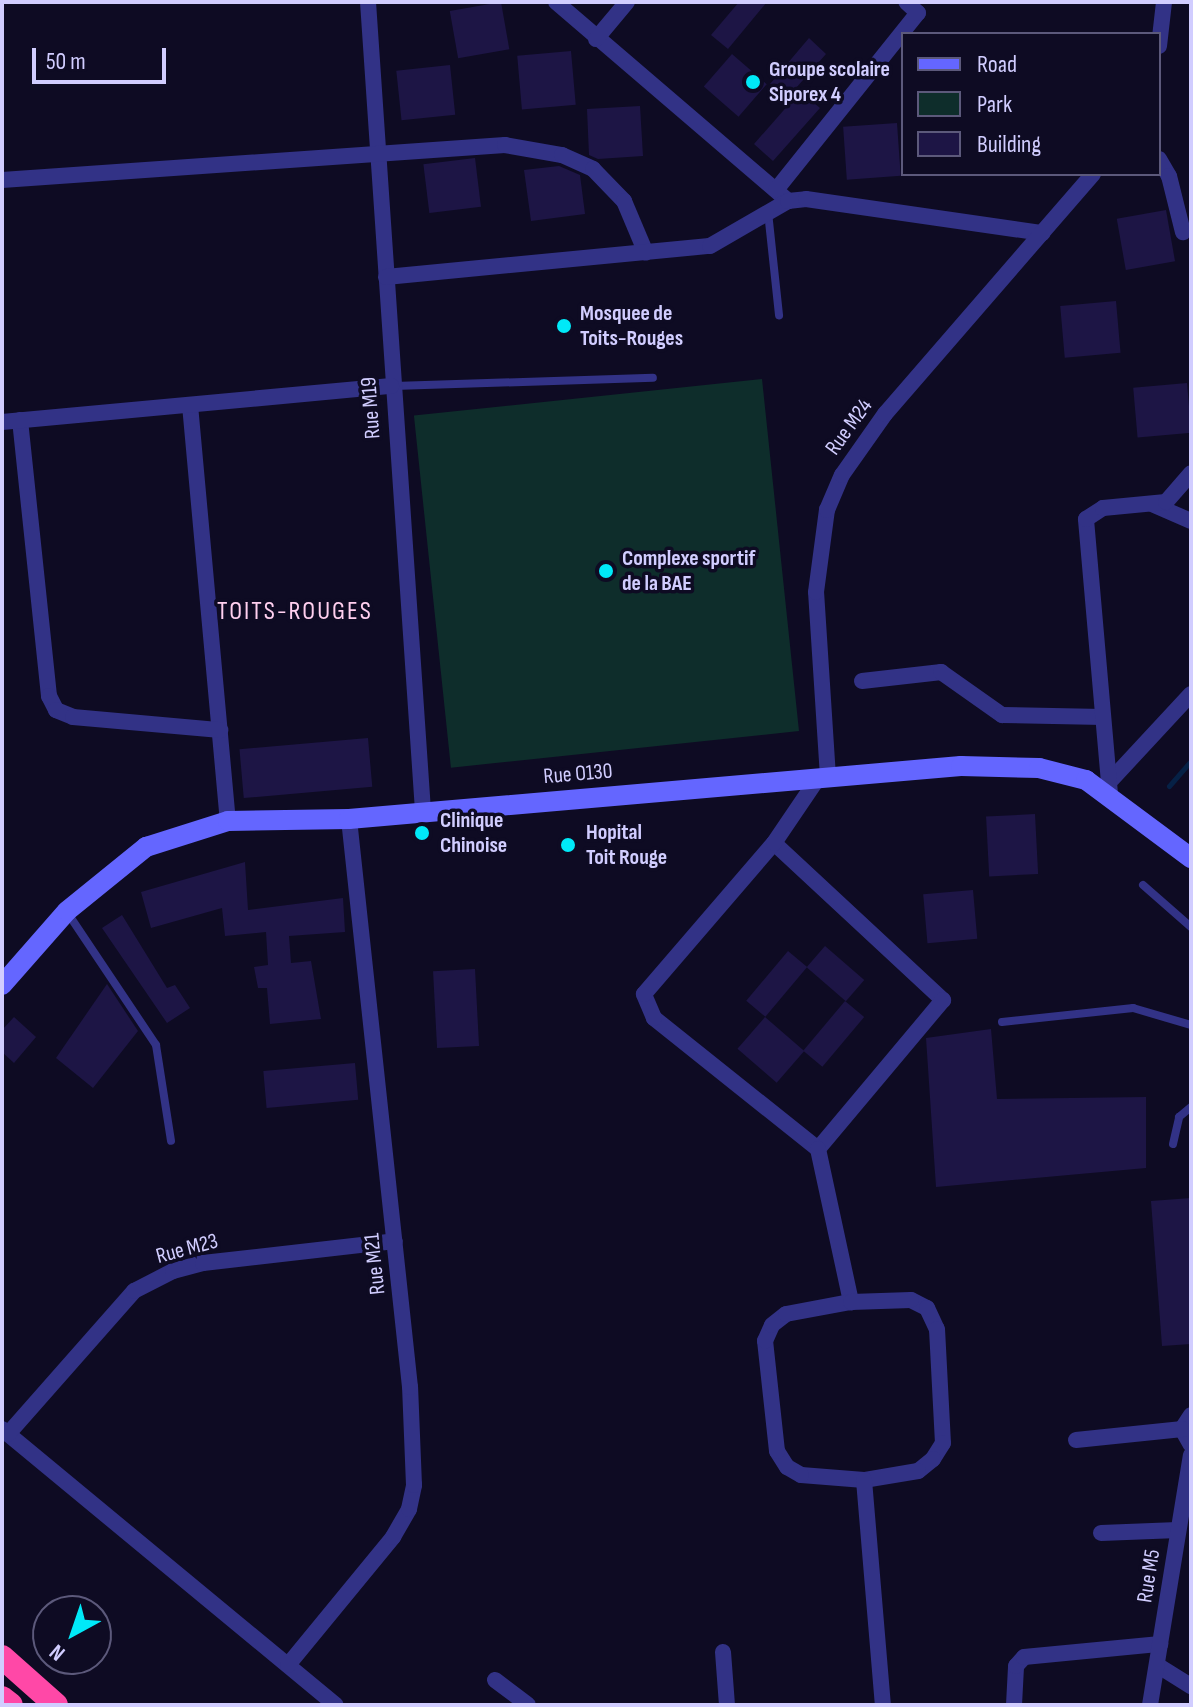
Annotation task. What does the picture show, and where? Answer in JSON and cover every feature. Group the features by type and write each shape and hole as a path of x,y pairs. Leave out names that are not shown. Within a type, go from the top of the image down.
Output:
{"highway":[{"path":"2,1657 56,1705"},
{"path":"2,1698 11,1705"}],"street":[{"name":"Rue M19","path":"368,2 380,152 391,386 423,811"},
{"path":"556,2 782,196 869,204 1043,233"},
{"path":"596,39 627,2"},
{"path":"904,32 918,13 906,2"},
{"path":"1161,32 1164,2"},
{"path":"386,277 710,246 768,211 782,196 901,36"},
{"path":"2,180 492,144 578,161 608,181 624,201 646,253"},
{"path":"1161,162 1169,176 1183,232"},
{"name":"Rue M24","path":"823,777 816,592 827,510 842,475 885,414 1091,176"},
{"path":"2,422 391,386"},
{"path":"190,405 228,821"},
{"path":"20,420 49,696 56,710 73,717 220,730"},
{"path":"1111,787 1086,519 1103,508 1166,502 1191,473"},
{"path":"1154,505 1191,521"},
{"path":"862,681 941,672 1002,715 1103,717"},
{"path":"1111,787 1191,694"},
{"name":"Rue O130","path":"2,985 67,911 146,847 228,821 349,819 961,766 1039,768 1111,787 1191,858"},
{"path":"823,777 774,843 644,994 654,1018 818,1149 851,1302"},
{"name":"Rue M21","path":"288,1665 393,1537 409,1509 414,1485 410,1387 349,819"},
{"path":"774,843 943,1000 818,1149"},
{"name":"Rue M23","path":"5,1432 134,1291 173,1271 203,1263 395,1241"},
{"path":"911,1300 927,1308 937,1329 943,1443 918,1471 864,1480 801,1475 787,1467 777,1451 765,1341 772,1325 786,1314 851,1302 911,1300"},
{"path":"1076,1440 1187,1422 1191,1445"},
{"path":"5,1432 336,1705"},
{"name":"Rue M5","path":"1150,1705 1191,1455"},
{"path":"864,1480 883,1705"},
{"path":"1101,1533 1177,1536 1191,1553"},
{"path":"1014,1705 1016,1666 1024,1657 1160,1644"},
{"path":"723,1652 727,1705"},
{"path":"1157,1665 1191,1686"},
{"path":"495,1680 528,1705"}],"lane":[{"path":"768,211 779,315"},
{"path":"391,386 653,378"},
{"path":"1143,885 1191,927"},
{"path":"67,911 156,1045 171,1141"},
{"path":"1002,1022 1133,1008 1191,1025"},
{"path":"1173,1144 1179,1117 1191,1107"}],"green space":[{"name":"Complexe sportif de la BAE","path":"762,379 799,731 451,768 414,416"}],"building":[{"path":"501,2 509,49 458,58 450,11"},
{"path":"739,2 767,2 728,49 711,35"},
{"path":"809,38 826,54 796,88 820,108 773,161 754,144 790,103 770,84"},
{"path":"571,51 576,105 522,110 517,56"},
{"path":"732,54 767,84 739,117 704,86"},
{"path":"450,65 455,115 402,120 396,71"},
{"path":"640,106 643,156 598,159 589,155 587,109"},
{"path":"897,123 901,176 847,180 843,127"},
{"path":"475,158 481,207 429,213 423,164"},
{"path":"559,166 580,175 585,214 531,221 524,170"},
{"path":"1166,210 1175,261 1126,270 1117,219"},
{"path":"1116,301 1121,353 1065,358 1060,306"},
{"path":"1187,383 1191,433 1138,438 1133,388"},
{"path":"368,738 372,787 244,798 239,749"},
{"path":"1035,814 1038,874 989,876 986,817"},
{"path":"245,862 248,910 343,898 345,932 289,936 291,963 311,961 321,1019 270,1024 267,988 258,988 254,967 268,965 266,932 225,936 222,908 151,928 141,892"},
{"path":"973,890 977,939 927,943 923,894"},
{"path":"122,915 167,988 175,985 190,1008 167,1023 102,928"},
{"path":"825,946 864,980 846,1001 807,967"},
{"path":"788,951 807,967 765,1017 746,1001"},
{"path":"475,969 479,1046 437,1048 433,971"},
{"path":"107,984 138,1031 93,1088 56,1058"},
{"path":"845,1001 864,1017 822,1067 803,1051"},
{"path":"14,1017 36,1037 14,1063 2,1052 2,1030"},
{"path":"765,1017 804,1051 777,1083 737,1049"},
{"path":"991,1029 997,1099 1146,1097 1146,1168 936,1187 926,1038"},
{"path":"355,1063 358,1100 267,1108 263,1071"},
{"path":"1191,1198 1191,1344 1162,1346 1151,1201"}],"waterway":[{"path":"1169,786 1191,761"}],"place":[{"name":"Groupe scolaire Siporex 4","path":"753,82"},
{"name":"Mosquee de Toits-Rouges","path":"564,326"},
{"name":"Complexe sportif de la BAE","path":"606,571"},
{"name":"Clinique Chinoise","path":"422,833"},
{"name":"Hopital Toit Rouge","path":"568,845"}],"district":[{"name":"TOITS-ROUGES","path":"295,612"}]}
